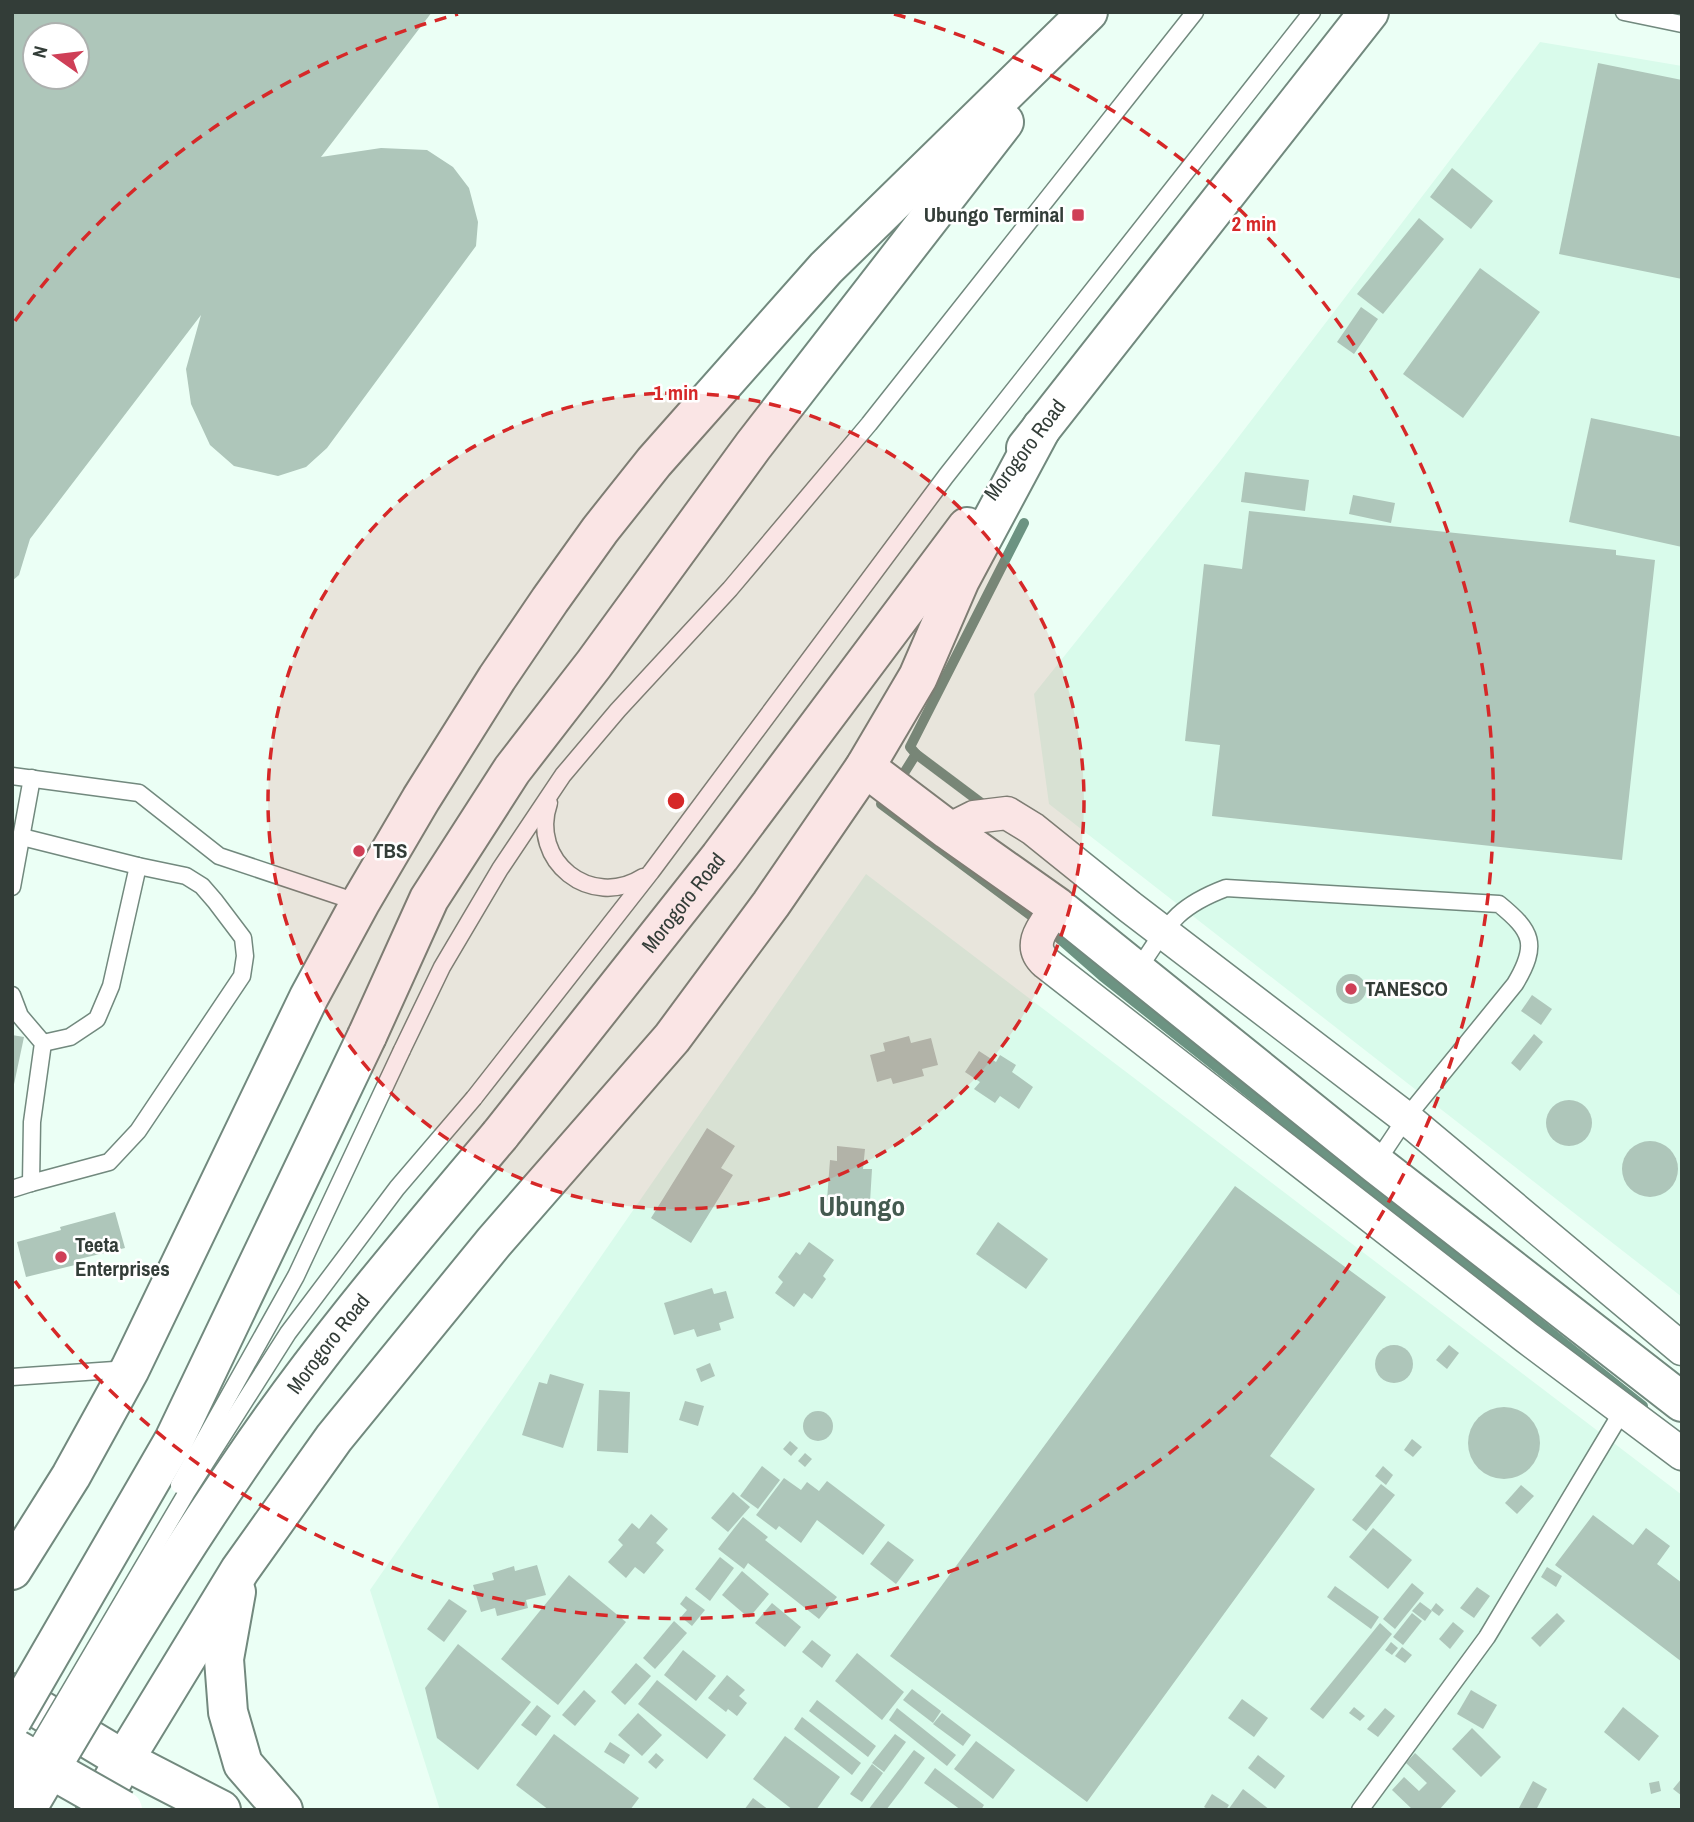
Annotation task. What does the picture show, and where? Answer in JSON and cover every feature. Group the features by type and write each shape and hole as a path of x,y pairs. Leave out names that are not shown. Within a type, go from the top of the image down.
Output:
{"main road":[{"path":"12,1570 71,1476 130,1369 309,997 421,799 497,678 600,530 654,462 826,268 1089,12"},
{"path":"12,1720 174,1440 367,1036 429,899 512,771 594,664 753,446 1089,12"},
{"name":"Morogoro Road","path":"26,1810 149,1602 239,1466 340,1328 500,1135 720,857 1042,427 1368,12"},
{"path":"96,1810 240,1570 334,1438 494,1242 672,1038 771,904 865,767 918,677 960,580 1042,427"},
{"path":"865,767 1057,907 1376,1164 1682,1402"},
{"path":"12,1535 47,1506 71,1476"},
{"path":"240,1570 224,1659 228,1712 243,1764 283,1810"},
{"path":"12,1693 124,1760 221,1810"},
{"path":"21,1759 123,1810"}],"street":[{"path":"948,830 974,817 1007,813 1033,829 1406,1118 1682,1349"},
{"path":"1057,907 1037,937 1037,951 1046,963 1526,1337 1682,1454"}],"lane":[{"path":"21,1759 296,1276 442,967 500,869 563,775 618,710 730,589 869,424 1195,12"},
{"name":"Morogoro Road","path":"12,1788 187,1492 288,1333 397,1188 474,1098 651,872 946,476 1312,12"},
{"path":"1624,12 1682,24"},
{"path":"563,775 551,795 545,815 545,838 554,858 568,875 587,886 609,889 631,885 651,872"},
{"path":"12,776 139,793 219,856 360,904"},
{"path":"12,887 32,778"},
{"path":"12,1189 109,1162 138,1131 242,976 246,956 243,938 202,886 186,876 22,837"},
{"path":"43,1043 71,1037 97,1019 111,986 138,866"},
{"path":"1138,971 1163,931 1186,906 1226,888 1499,904 1518,919 1528,933 1528,950 1524,968 1515,984 1406,1118 1376,1164"},
{"path":"12,995 20,1016 43,1043 32,1122 31,1183"},
{"path":"12,1377 130,1369"},
{"path":"1360,1810 1487,1637 1623,1410"}],"shaded area":[{"path":"1540,42 1682,66 1682,1297 1049,804 1034,694 1221,460"},
{"path":"866,874 1682,1495 1682,1810 440,1810 370,1590"}],"building":[{"path":"12,12 432,12 321,157 381,148 427,150 453,167 469,188 478,222 476,246 327,448 306,467 278,476 234,466 210,445 191,404 186,369 201,315 30,539 19,575 12,581"},
{"path":"1598,63 1682,80 1682,279 1559,254"},
{"path":"1452,168 1493,201 1471,229 1430,197"},
{"path":"1419,218 1444,239 1383,314 1357,294"},
{"path":"1480,268 1540,312 1463,418 1403,374"},
{"path":"1361,307 1378,319 1354,354 1337,342"},
{"path":"1591,418 1682,437 1682,547 1569,522"},
{"path":"1245,472 1309,480 1305,511 1241,502"},
{"path":"1353,495 1395,503 1391,523 1349,514"},
{"path":"1249,511 1616,550 1616,555 1655,560 1622,860 1212,816 1220,745 1185,741 1204,564 1242,569"},
{"name":"TANESCO","path":"1351,974 1362,978 1366,989 1362,1000 1351,1004 1340,1000 1336,989 1340,978"},
{"path":"1532,995 1552,1009 1541,1025 1521,1011"},
{"path":"1534,1034 1543,1042 1520,1071 1511,1063"},
{"path":"12,1035 24,1037 13,1089 12,1089"},
{"path":"909,1036 911,1043 931,1038 938,1065 922,1069 924,1076 893,1084 891,1078 877,1082 870,1055 885,1051 883,1043"},
{"path":"979,1051 996,1062 1000,1055 1016,1065 1012,1072 1033,1087 1019,1109 1000,1096 995,1103 974,1089 980,1082 965,1072"},
{"path":"1569,1100 1585,1107 1592,1123 1585,1139 1569,1146 1553,1139 1546,1123 1553,1107"},
{"path":"707,1128 735,1146 721,1168 733,1175 691,1243 651,1218"},
{"path":"1645,1141 1655,1141 1670,1149 1676,1158 1676,1180 1670,1189 1655,1197 1645,1197 1627,1185 1622,1174 1622,1164 1634,1146"},
{"path":"837,1146 865,1149 863,1169 872,1169 870,1202 827,1200 830,1160 837,1161"},
{"path":"1235,1186 1386,1297 1270,1456 1315,1489 1087,1802 890,1656"},
{"path":"115,1212 125,1248 75,1260 75,1265 26,1277 17,1242"},
{"path":"998,1222 1048,1259 1026,1289 976,1254"},
{"path":"809,1242 834,1260 823,1276 826,1279 812,1299 804,1293 794,1307 775,1293 783,1282 778,1277 796,1252 800,1255"},
{"path":"712,1288 714,1294 726,1291 734,1318 719,1323 721,1330 697,1337 694,1329 674,1335 664,1303"},
{"path":"1394,1345 1408,1350 1413,1364 1408,1378 1394,1383 1380,1378 1375,1364 1380,1350"},
{"path":"1449,1345 1459,1353 1447,1369 1436,1360"},
{"path":"710,1363 715,1376 701,1382 696,1369"},
{"path":"550,1374 584,1384 563,1448 522,1435 539,1382 547,1384"},
{"path":"599,1390 630,1392 628,1453 597,1451"},
{"path":"685,1401 704,1406 698,1426 679,1420"},
{"path":"1511,1407 1530,1417 1538,1429 1538,1457 1530,1469 1518,1477 1497,1479 1478,1469 1470,1457 1468,1436 1478,1417 1490,1409"},
{"path":"818,1411 829,1415 833,1426 829,1437 818,1441 807,1437 803,1426 807,1415"},
{"path":"1412,1439 1422,1447 1413,1457 1404,1450"},
{"path":"790,1441 798,1448 791,1456 783,1449"},
{"path":"805,1453 812,1459 805,1467 798,1461"},
{"path":"762,1466 780,1480 758,1509 740,1496"},
{"path":"1383,1466 1393,1475 1386,1485 1375,1476"},
{"path":"784,1478 801,1490 807,1482 819,1491 827,1481 885,1525 863,1555 817,1520 801,1543 779,1526 776,1530 756,1515"},
{"path":"1381,1484 1395,1495 1366,1531 1352,1520"},
{"path":"1521,1485 1534,1496 1517,1514 1505,1503"},
{"path":"733,1492 750,1507 728,1532 711,1518"},
{"path":"651,1514 668,1529 656,1543 664,1550 644,1574 635,1567 626,1578 608,1562 623,1545 618,1540 632,1523 639,1529"},
{"path":"1593,1515 1633,1545 1646,1528 1670,1546 1657,1564 1682,1583 1682,1662 1555,1565"},
{"path":"743,1517 768,1537 765,1540 837,1597 819,1619 748,1563 744,1569 718,1549"},
{"path":"1373,1528 1412,1560 1388,1589 1349,1557"},
{"path":"888,1541 914,1560 896,1584 870,1564"},
{"path":"720,1557 734,1568 710,1601 695,1589"},
{"path":"537,1565 546,1595 526,1600 528,1608 497,1616 495,1608 481,1612 473,1585 494,1580 492,1573 514,1566 515,1571"},
{"path":"1547,1567 1562,1576 1556,1587 1541,1577"},
{"path":"742,1571 769,1594 749,1618 722,1595"},
{"path":"569,1575 626,1622 558,1705 501,1659"},
{"path":"1412,1583 1424,1593 1395,1629 1383,1619"},
{"path":"1335,1586 1379,1617 1371,1629 1327,1597"},
{"path":"1477,1587 1490,1596 1474,1618 1460,1608"},
{"path":"686,1596 705,1610 692,1626 681,1617 687,1610 680,1604"},
{"path":"449,1599 467,1611 444,1642 427,1629"},
{"path":"1420,1602 1432,1611 1425,1621 1412,1611"},
{"path":"772,1603 801,1627 785,1647 755,1623"},
{"path":"1436,1603 1444,1610 1439,1616 1431,1610"},
{"path":"1412,1613 1422,1621 1403,1645 1393,1637"},
{"path":"1557,1613 1565,1621 1540,1647 1531,1638"},
{"path":"674,1621 687,1633 655,1669 643,1658"},
{"path":"1453,1622 1464,1631 1450,1649 1439,1639"},
{"path":"1380,1623 1392,1634 1323,1719 1310,1709"},
{"path":"812,1640 831,1655 822,1668 802,1652"},
{"path":"1391,1642 1398,1648 1392,1655 1385,1650"},
{"path":"458,1644 531,1702 478,1770 437,1738 425,1688"},
{"path":"1402,1647 1412,1655 1405,1663 1395,1656"},
{"path":"683,1650 716,1676 696,1701 664,1675"},
{"path":"857,1653 904,1692 882,1720 835,1681"},
{"path":"636,1663 651,1676 625,1705 611,1692"},
{"path":"727,1675 745,1690 739,1696 747,1703 737,1716 728,1709 726,1712 708,1698"},
{"path":"657,1680 726,1735 707,1759 638,1704"},
{"path":"912,1689 941,1711 933,1723 903,1700"},
{"path":"584,1690 596,1701 575,1726 562,1715"},
{"path":"1471,1690 1497,1705 1483,1729 1457,1714"},
{"path":"1242,1699 1268,1718 1254,1737 1228,1718"},
{"path":"817,1700 876,1746 868,1757 809,1711"},
{"path":"537,1705 551,1716 536,1736 521,1725"},
{"path":"1354,1707 1365,1716 1360,1721 1349,1713"},
{"path":"1623,1707 1659,1736 1639,1761 1604,1732"},
{"path":"897,1708 956,1755 947,1766 889,1720"},
{"path":"1385,1708 1395,1716 1378,1737 1367,1729"},
{"path":"638,1713 662,1735 642,1756 618,1735"},
{"path":"942,1713 971,1735 963,1746 933,1724"},
{"path":"802,1717 861,1763 852,1775 794,1729"},
{"path":"1472,1728 1501,1757 1481,1777 1452,1749"},
{"path":"554,1734 639,1798 630,1810 549,1810 516,1785"},
{"path":"895,1734 906,1742 884,1772 872,1763"},
{"path":"785,1736 840,1777 816,1810 793,1810 753,1779"},
{"path":"976,1741 1015,1770 993,1799 954,1769"},
{"path":"610,1742 630,1755 624,1764 604,1752"},
{"path":"914,1750 925,1758 903,1788 886,1810 868,1810"},
{"path":"656,1753 664,1760 656,1769 648,1762"},
{"path":"1415,1753 1456,1791 1439,1810 1413,1810 1392,1790 1404,1777 1419,1791 1427,1783 1406,1763"},
{"path":"1258,1755 1285,1776 1275,1789 1248,1768"},
{"path":"872,1764 883,1773 862,1802 850,1794"},
{"path":"935,1768 984,1805 981,1810 961,1810 924,1783"},
{"path":"1682,1778 1682,1796 1673,1789"},
{"path":"1533,1781 1547,1789 1536,1810 1523,1810 1519,1808"},
{"path":"1659,1781 1661,1791 1651,1794 1649,1783"},
{"path":"1243,1789 1270,1810 1228,1810"},
{"path":"1212,1794 1229,1805 1226,1810 1209,1810 1204,1807"},
{"path":"753,1798 769,1810 744,1810"}],"waterway":[{"path":"1024,523 910,747 916,754 881,804 1045,926 1102,976 1643,1406"},
{"path":"916,754 988,808"}],"place":[{"name":"Ubungo Terminal","path":"1078,215"},
{"name":"TBS","path":"359,851"},
{"name":"TANESCO","path":"1351,989"},
{"name":"Teeta Enterprises","path":"61,1257"}],"district":[{"name":"Ubungo","path":"862,1206"}]}
